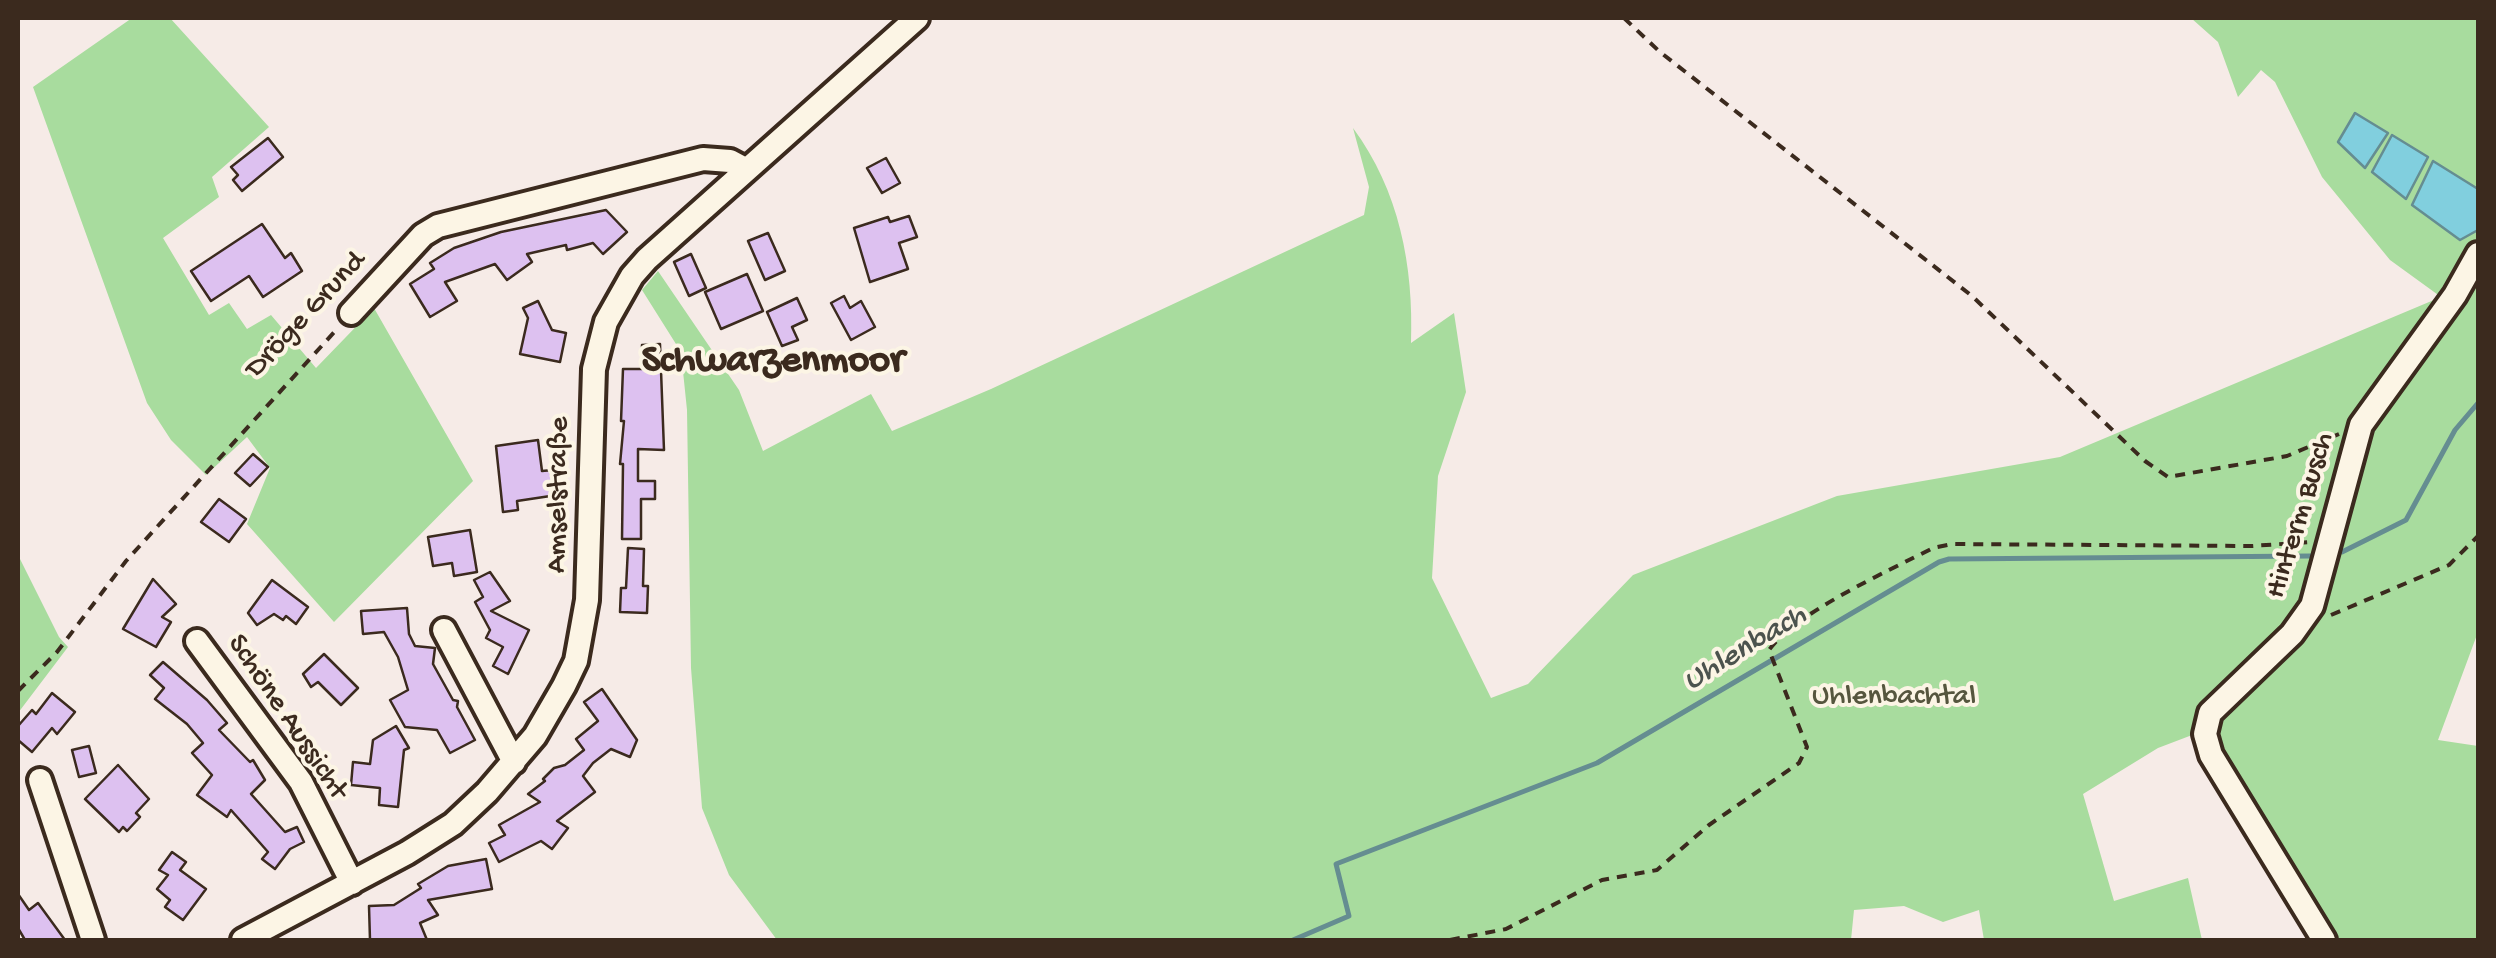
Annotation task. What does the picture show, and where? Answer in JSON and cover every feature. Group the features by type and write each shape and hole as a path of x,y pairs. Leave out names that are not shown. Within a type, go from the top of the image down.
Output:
{"street":[{"name":"Amselstraße","path":"243,940 408,853 453,824 535,736 564,686 582,634 587,600 594,370 616,300 647,259 917,18"},
{"name":"Dröge Grund","path":"351,313 423,235 438,226 703,159 730,160 746,169"},
{"name":"Hinterm Busch","path":"2324,940 2211,755 2205,734 2210,713 2222,698 2321,610 2330,542 2361,425 2455,295 2478,254"},
{"path":"444,630 514,762"},
{"name":"Schöne Aussicht","path":"197,641 301,782 352,883"},
{"path":"40,780 93,940"}],"path":[{"path":"1624,18 1660,52 1972,296 2144,461 2168,477 2286,456 2361,425"},
{"name":"Dröge Grund","path":"18,691 57,652 138,547 351,313"},
{"path":"2321,610 2449,565 2478,536"},
{"path":"1450,940 1506,929 1602,880 1657,870 1708,825 1799,762 1807,747 1769,650 1777,638 1810,615 1933,548 1952,544 2252,546 2330,542"}],"green space":[{"path":"132,18 170,18 269,127 212,177 219,197 163,238 209,315 229,303 247,329 271,315 316,368 374,308 473,481 334,622 247,524 270,468 247,437 206,475 171,440 147,403 33,87"},
{"name":"Uhlenbachtal","path":"2191,18 2478,18 2478,632 2438,740 2478,746 2478,940 2332,940 2200,732 2158,748 2083,794 2114,901 2188,878 2202,940 1984,940 1979,910 1943,922 1904,906 1854,910 1851,940 777,940 729,875 702,808 691,668 687,410 681,352 642,290 658,271 739,390 763,451 871,394 892,431 991,389 1364,215 1369,187 1353,128 1382,177 1400,230 1410,286 1411,343 1454,313 1466,392 1438,476 1432,578 1491,698 1528,684 1633,575 1837,496 2060,457 2441,297 2390,260 2322,177 2275,82 2261,70 2238,97 2218,42"},
{"path":"18,555 59,637 68,647 18,713"}],"water":[{"path":"2355,113 2388,133 2365,168 2338,142"},
{"path":"2392,135 2428,157 2406,199 2372,172"},
{"path":"2433,161 2478,189 2478,230 2460,240 2412,205"}],"building":[{"path":"268,138 283,157 242,191 233,180 238,175 231,167"},
{"path":"886,158 900,183 882,193 867,168"},
{"path":"606,210 627,232 603,254 593,243 567,250 566,245 527,254 532,262 507,280 495,264 445,282 457,301 430,317 410,284 434,269 430,263 454,248 501,232"},
{"path":"909,216 917,237 899,243 908,269 870,282 854,228 888,217 890,222"},
{"path":"262,224 285,258 291,253 302,271 263,297 249,276 211,301 191,271"},
{"path":"768,233 785,271 765,280 748,241"},
{"path":"691,254 706,288 689,296 674,262"},
{"path":"747,274 763,311 721,329 705,292"},
{"path":"844,296 850,308 861,301 875,327 851,340 831,303"},
{"path":"797,298 807,320 792,327 798,340 782,346 767,312"},
{"path":"538,301 552,330 566,333 560,362 520,354 528,318 523,308"},
{"path":"660,344 664,450 638,449 638,481 655,481 655,499 641,499 641,539 622,539 623,369 642,369 642,345"},
{"path":"538,440 542,471 553,470 557,495 517,501 518,510 503,512 496,446"},
{"path":"253,454 268,467 250,486 235,473"},
{"path":"219,499 246,519 229,542 201,522"},
{"path":"470,530 477,572 454,576 452,563 433,566 428,537"},
{"path":"628,548 644,549 647,613 620,612"},
{"path":"490,572 510,601 491,611 529,630 508,674 493,666 503,647 486,638 490,630 475,602 483,597 474,580"},
{"path":"153,579 176,604 162,617 171,622 156,647 123,629"},
{"path":"272,580 308,607 296,624 286,616 283,620 274,614 257,625 248,613"},
{"path":"407,608 409,634 415,646 435,648 433,664 453,700 458,701 457,707 475,740 450,753 437,730 405,727 390,700 408,690 398,657 384,632 363,634 361,611"},
{"path":"324,654 358,688 341,705 318,682 311,687 303,674"},
{"path":"163,662 207,700 227,723 219,730 250,762 253,760 265,780 251,794 285,832 297,827 304,842 290,849 275,869 262,859 268,852 231,810 227,817 197,795 212,775 192,753 203,743 187,724 155,699 164,688 150,675"},
{"path":"602,689 637,740 630,757 611,749 593,763 583,776 595,792 557,821 568,828 552,849 541,841 499,862 489,843 505,835 499,825 540,802 528,794 554,768 565,765 584,750 576,739 598,721 584,702"},
{"path":"52,693 75,712 57,734 52,728 32,752 18,740 18,726 32,710 36,714"},
{"path":"396,726 409,748 404,750 398,807 379,805 380,788 351,785 353,762 370,764 373,740"},
{"path":"89,746 96,773 79,777 72,750"},
{"path":"118,765 149,799 136,813 140,817 127,831 123,827 119,832 85,799"},
{"path":"172,852 186,862 180,870 206,889 183,920 165,907 170,900 157,889 168,875 159,870"},
{"path":"486,859 492,889 428,900 438,915 420,923 427,940 370,940 369,906 394,905 448,866"},
{"path":"18,894 29,910 38,903 65,940 25,940 18,928"}],"waterway":[{"name":"Uhlenbach","path":"2342,552 2406,520 2455,430 2478,403"},
{"name":"Uhlenbach","path":"1293,940 1349,916 1336,864 1597,763 1939,562 2310,556"}],"district":[{"name":"Schwarzenmoor","path":"773,363"}]}
